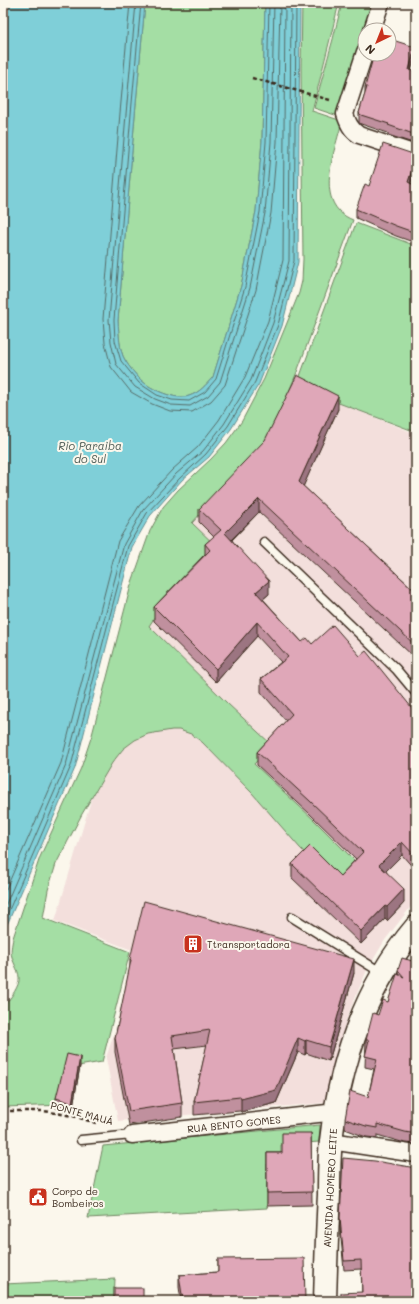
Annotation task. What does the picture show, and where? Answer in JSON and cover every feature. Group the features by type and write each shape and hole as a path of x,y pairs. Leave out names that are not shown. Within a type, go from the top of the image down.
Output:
{"street":[{"path":"375,22 381,3"},
{"path":"362,62 345,114 348,123 354,132 359,135 416,154"},
{"name":"AVENIDA HOMERO LEITE","path":"325,1301 331,1141 343,1070 355,1032 370,997 383,973 416,927"},
{"name":"RUA BENTO GOMES","path":"132,1135 336,1112"},
{"path":"331,1141 416,1154"}],"lane":[{"path":"264,542 396,669 416,693"},
{"path":"292,917 383,973"},
{"path":"81,1140 132,1135"}],"path":[{"path":"252,78 335,102"},
{"name":"PONTE MAUÁ","path":"3,1111 44,1111 73,1116 102,1125"}],"shaded area":[{"path":"287,382 416,434 416,900 385,940 367,970 350,1010 338,1045 324,1103 118,1121 106,1058 140,953 55,921 149,606 196,511"}],"green space":[{"path":"145,3 265,3 262,141 256,211 241,286 213,377 199,391 193,395 184,397 170,396 150,387 141,380 130,368 120,347 118,321"},
{"path":"302,3 339,3 312,111 342,121 332,162 330,190 333,202 340,212 353,220 297,372 279,416 264,444 192,523 219,549 155,617 149,626 272,745 254,764 313,819 360,866 340,887 300,848 252,793 202,742 191,734 179,730 172,730 148,734 135,740 123,749 112,763 82,814 56,864 48,890 43,918 130,952 102,1062 72,1067 68,1105 3,1107 3,1007 15,991 19,981 18,972 11,955 13,938 40,857 81,768 92,735 131,585 150,531 163,507 178,490 226,443 242,421 264,379 299,293 302,281 303,259 301,67"},
{"path":"342,3 372,3 367,22 357,22 357,58 341,117 314,108"},
{"path":"356,223 416,246 416,432 296,387"},
{"path":"320,1125 319,1142 281,1145 281,1164 267,1164 267,1208 88,1218 103,1146"},
{"path":"115,1279 114,1301 3,1301 3,1284"}],"water":[{"name":"Rio Paraiba do Sul","path":"3,3 145,3 118,321 120,347 130,368 141,380 150,387 170,396 184,397 193,395 199,391 213,377 241,286 256,211 262,141 265,3 300,3 298,262 282,326 259,384 231,429 209,457 182,480 150,516 132,547 75,768 3,934"}],"building":[{"path":"397,41 415,47 409,70 416,72 416,135 361,115 359,113 367,87 365,87 372,62 397,62"},
{"path":"383,144 416,154 408,182 416,186 416,233 356,209 365,184 369,186"},
{"path":"297,375 338,396 299,482 416,592 416,646 259,499 225,533 269,581 256,592 302,642 307,638 312,644 333,625 360,656 366,651 416,713 416,857 402,842 379,865 404,889 361,931 292,864 310,846 340,876 363,852 257,752 292,714 261,679 288,657 257,622 216,669 154,607 210,550 205,544 221,530 199,509 265,440"},
{"path":"144,901 354,959 329,1047 298,1038 276,1090 241,1099 240,1097 194,1102 210,1030 172,1036 182,1103 129,1111 115,1038 130,959"},
{"path":"402,958 416,962 416,1134 377,1124 377,1128 366,1126 345,1119 350,1091 368,1097 377,1059 365,1056 369,1040 366,1040 373,1013 378,1015 383,1000 388,1002 397,974 404,977 398,970"},
{"path":"67,1054 80,1057 72,1103 56,1098"},
{"path":"282,1133 311,1133 312,1192 267,1193 267,1153 282,1153"},
{"path":"343,1158 375,1161 416,1168 416,1301 341,1301 341,1293 362,1292 361,1260 344,1261 340,1218"},
{"path":"304,1258 305,1301 183,1301 179,1275 218,1272 218,1259"},
{"path":"114,1288 143,1288 143,1301 114,1301"}],"place":[{"name":"Ttransportadora","path":"193,944"},
{"name":"Corpo de Bombeiros","path":"38,1197"}]}
